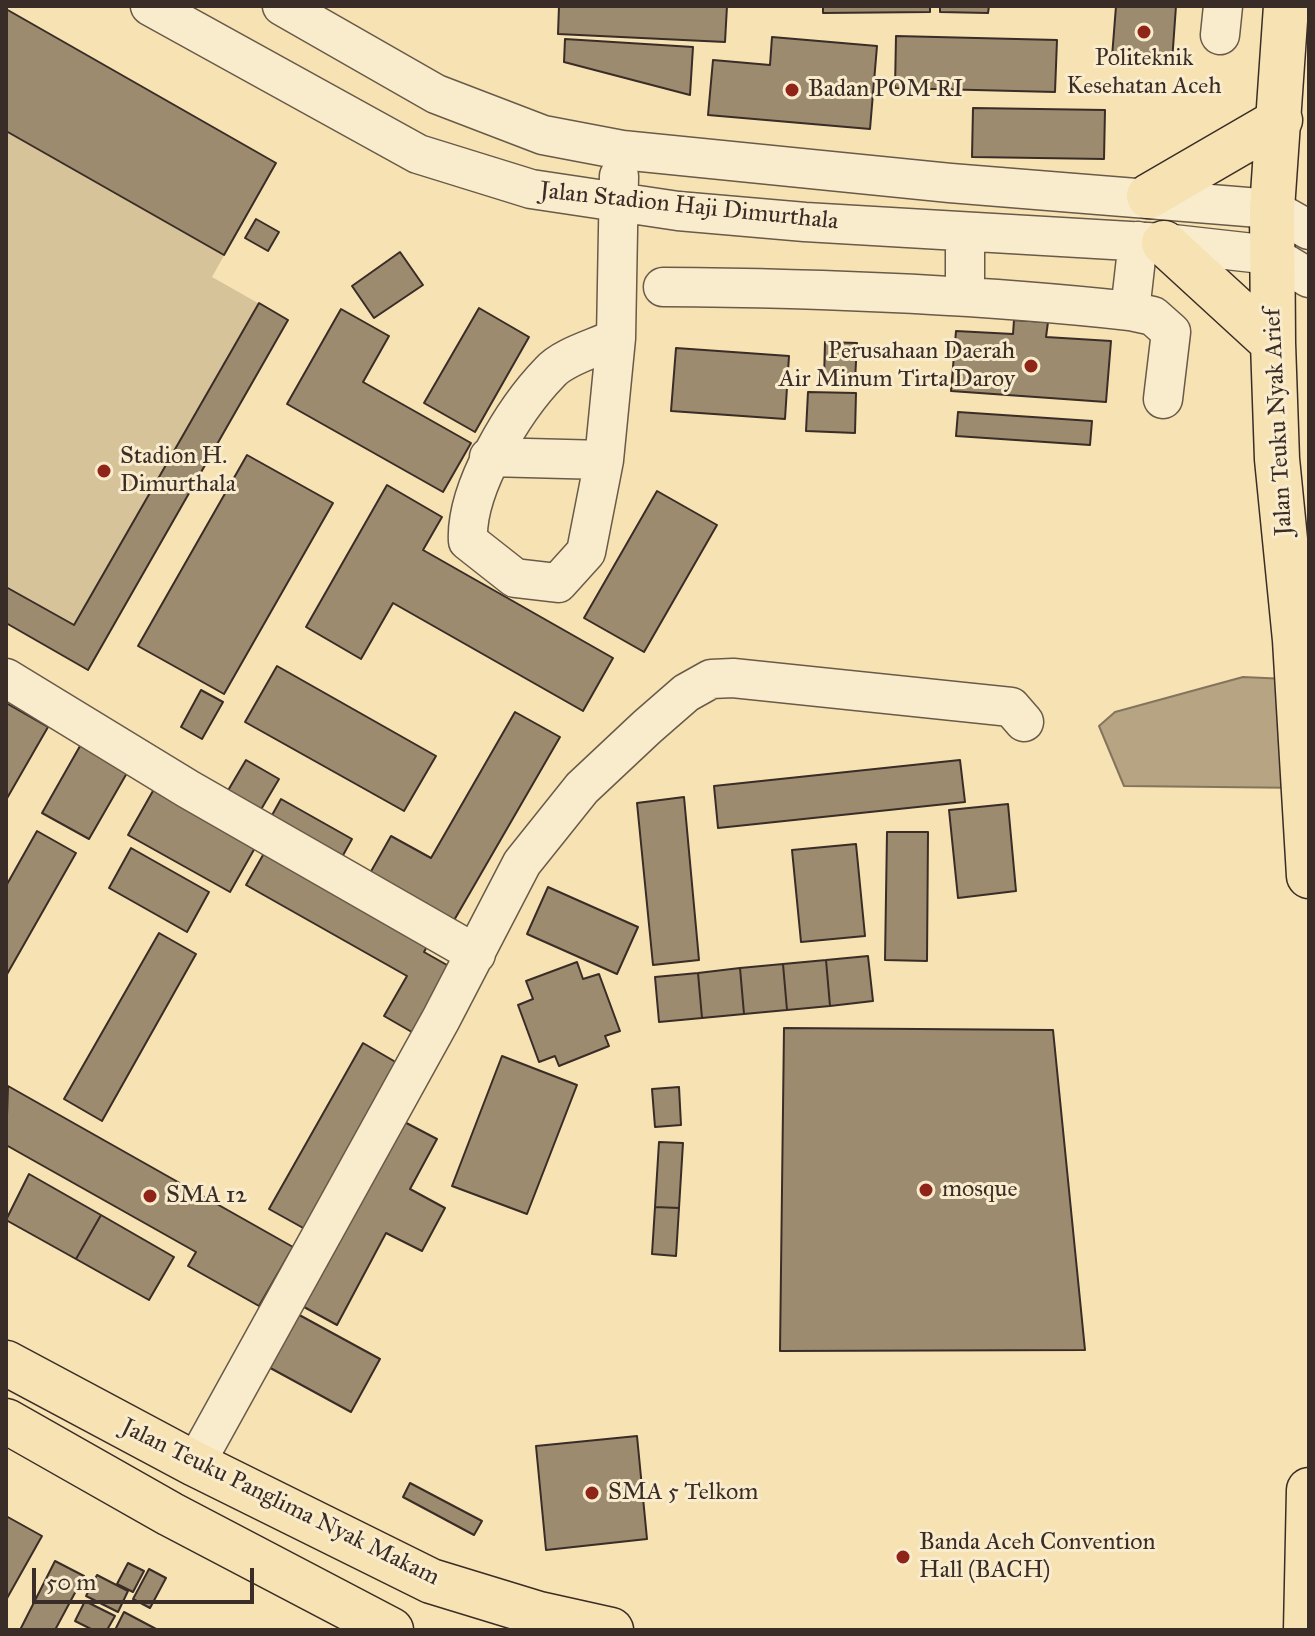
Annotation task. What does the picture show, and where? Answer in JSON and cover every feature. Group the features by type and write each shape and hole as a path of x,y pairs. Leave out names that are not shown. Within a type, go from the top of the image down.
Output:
{"main road":[{"name":"Jalan Teuku Nyak Arief","path":"1286,6 1280,120 1291,220 1271,255 1273,343 1277,459 1295,640 1308,866"},
{"path":"1149,196 1280,120"},
{"path":"1151,242 1273,343"},
{"name":"Jalan Teuku Panglima Nyak Makam","path":"6,1363 195,1464 431,1581 539,1614 611,1630"},
{"path":"6,1421 170,1514 391,1630"},
{"path":"170,1514 195,1464"},
{"path":"1306,1630 1309,1490"}],"street":[{"name":"Jalan Stadion Haji Dimurthala","path":"150,6 276,72 418,154 531,189 616,202 805,222 1151,242 1271,255"},
{"name":"Jalan Stadion Haji Dimurthala","path":"295,14 436,94 543,135 622,150 950,183 1149,196 1291,220"},
{"path":"276,72 295,14"},
{"path":"531,189 543,135"},
{"path":"616,338 551,369 489,457 467,522 468,541 515,578 558,583 586,552 604,460 616,338 616,202 622,150"},
{"path":"965,232 965,295"},
{"path":"1130,311 1151,242"},
{"path":"1271,255 1309,278"},
{"path":"663,287 793,288 965,295 1130,311 1153,316 1171,332 1163,399"},
{"path":"489,457 604,460"},
{"path":"6,678 188,789 476,954"},
{"path":"195,1464 476,954 522,863 582,788 647,727 686,693 711,679 733,678 1011,707 1024,722"}],"shaded area":[{"name":"Stadion H. Dimurthala","path":"6,9 276,163 212,277 288,320 88,670 6,623"},
{"path":"1243,677 1309,680 1309,788 1124,786 1099,726 1115,712"}],"building":[{"path":"559,6 727,6 725,42 558,34"},
{"path":"823,6 930,6 930,12 823,13"},
{"path":"940,6 989,6 988,13 940,12"},
{"name":"Politeknik Kesehatan Aceh","path":"1116,6 1176,6 1172,62 1112,57"},
{"path":"6,9 276,163 224,255 6,131"},
{"path":"896,36 1057,40 1055,92 895,88"},
{"name":"Badan POM RI","path":"772,37 877,46 870,129 708,115 713,60 770,65"},
{"path":"565,39 693,47 690,95 564,62"},
{"path":"973,108 1105,110 1104,159 972,157"},
{"path":"256,219 279,232 268,251 245,238"},
{"path":"400,252 423,285 374,318 352,286"},
{"path":"259,303 288,320 88,670 6,623 6,587 74,625"},
{"path":"479,308 529,337 475,432 424,403"},
{"path":"341,309 389,336 363,382 471,443 443,492 287,404"},
{"name":"Perusahaan Daerah Air Minum Tirta Daroy","path":"1014,320 1048,322 1046,337 1111,341 1106,402 951,391 956,331 1013,334"},
{"path":"825,342 857,343 855,381 824,380"},
{"path":"676,348 789,356 785,419 671,411"},
{"path":"808,392 856,393 855,433 806,431"},
{"path":"958,412 1092,421 1090,445 956,436"},
{"path":"247,455 333,503 224,694 138,646"},
{"path":"387,485 442,517 423,550 613,658 583,711 393,603 361,659 306,627"},
{"path":"657,491 717,525 644,652 584,618"},
{"path":"277,666 436,756 404,811 245,722"},
{"path":"201,690 223,702 202,739 181,727"},
{"path":"6,703 48,727 6,800"},
{"path":"515,712 560,737 449,929 365,882 391,836 431,858"},
{"path":"84,739 131,766 89,839 42,813"},
{"path":"246,760 279,779 253,823 220,804"},
{"path":"960,760 965,802 718,828 714,786"},
{"path":"158,782 260,839 230,892 128,835"},
{"path":"684,797 699,960 653,965 637,803"},
{"path":"281,799 352,839 337,866 266,826"},
{"path":"1008,804 1016,891 958,898 949,810"},
{"path":"37,831 76,853 6,976 6,886"},
{"path":"887,832 928,832 927,961 885,960"},
{"path":"856,844 865,936 801,942 792,850"},
{"path":"131,848 209,892 187,932 109,888"},
{"path":"267,848 430,941 424,952 454,969 417,1035 384,1016 407,976 246,885"},
{"path":"548,887 638,927 617,974 527,934"},
{"path":"159,933 196,954 102,1121 64,1099"},
{"path":"868,956 873,1001 830,1006 826,960"},
{"path":"826,960 830,1006 787,1010 783,964"},
{"path":"577,962 583,979 599,974 620,1031 605,1036 609,1046 559,1066 555,1056 539,1062 518,1005 533,999 526,981"},
{"path":"783,964 787,1010 744,1014 740,968"},
{"path":"740,968 744,1014 702,1018 698,973"},
{"path":"698,973 702,1018 659,1022 655,977"},
{"name":"mosque","path":"784,1028 1053,1030 1085,1350 780,1351"},
{"path":"363,1043 399,1064 305,1229 269,1209"},
{"path":"502,1056 577,1085 527,1214 452,1186"},
{"name":"SMA 12","path":"8,1086 293,1247 259,1306 188,1266 196,1252 6,1145"},
{"path":"679,1087 681,1125 655,1127 652,1089"},
{"path":"393,1116 437,1139 410,1189 445,1208 422,1251 386,1233 337,1325 293,1301"},
{"path":"659,1142 683,1143 679,1208 655,1207"},
{"path":"29,1174 101,1215 76,1259 6,1220"},
{"path":"655,1207 679,1208 676,1256 652,1254"},
{"path":"101,1215 174,1257 149,1300 76,1259"},
{"path":"292,1311 380,1359 351,1412 263,1364"},
{"name":"SMA 5 Telkom","path":"637,1436 647,1539 546,1550 536,1446"},
{"path":"410,1483 482,1521 474,1535 403,1497"},
{"path":"6,1516 42,1536 6,1600"},
{"path":"55,1561 84,1576 55,1630 20,1630"},
{"path":"128,1563 144,1571 133,1592 117,1584"},
{"path":"149,1569 166,1578 150,1608 133,1599"},
{"path":"97,1575 128,1591 118,1612 86,1596"},
{"path":"85,1601 115,1616 107,1630 93,1630 75,1621"},
{"path":"124,1612 158,1630 115,1630"}],"place":[{"name":"Politeknik Kesehatan Aceh","path":"1144,32"},
{"name":"Badan POM RI","path":"792,90"},
{"name":"Perusahaan Daerah Air Minum Tirta Daroy","path":"1031,366"},
{"name":"Stadion H. Dimurthala","path":"104,471"},
{"name":"mosque","path":"926,1190"},
{"name":"SMA 12","path":"150,1196"},
{"name":"SMA 5 Telkom","path":"592,1493"},
{"name":"Banda Aceh Convention Hall (BACH)","path":"903,1557"}]}
